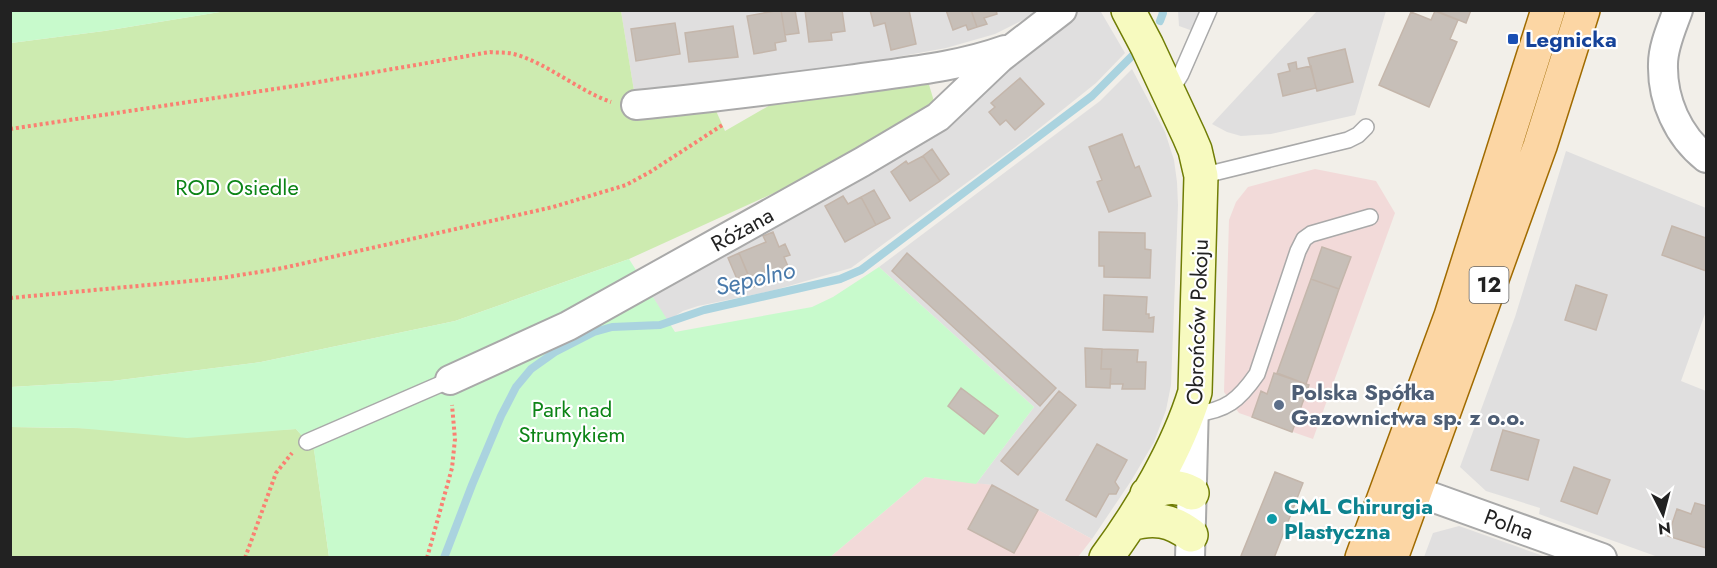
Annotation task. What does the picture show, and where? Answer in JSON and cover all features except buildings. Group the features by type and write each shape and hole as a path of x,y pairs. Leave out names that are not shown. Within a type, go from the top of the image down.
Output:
{"main road":[{"name":"12","path":"1362,558 1451,316 1548,10"},
{"name":"12","path":"1391,558 1540,146 1583,10"}],"street":[{"name":"Różana","path":"450,380 568,326 938,117 1013,47 1062,10"},
{"name":"Obrońców Pokoju","path":"1128,10 1170,92 1195,150 1201,176 1191,546"},
{"path":"1678,10 1668,39 1663,64 1666,99 1680,130 1698,152 1707,158"},
{"name":"Różana","path":"636,105 899,73 963,63 1013,47"},
{"path":"1106,558 1130,524 1194,403"},
{"path":"1147,494 1169,487 1186,490 1192,494"},
{"name":"Polna","path":"1415,491 1602,558"},
{"path":"1130,524 1153,519 1167,521 1178,525 1191,546"}],"lane":[{"path":"1170,92 1181,74 1209,10"},
{"path":"1201,176 1348,140 1358,135 1366,127"},
{"path":"1194,403 1211,412 1224,408 1246,390 1257,374 1304,239 1311,234 1370,217"},
{"path":"307,442 450,380"}],"path":[{"path":"10,129 301,85 490,52 511,53 527,58 604,99 618,104 636,105"},
{"path":"10,298 222,278 284,268 554,207 626,185 732,119"},
{"path":"427,558 452,468 455,439 450,380"},
{"path":"245,558 276,473 290,454 307,442"}],"shaded area":[{"path":"621,11 1037,11 995,34 946,48 792,76 634,91"},
{"path":"1074,11 1101,12 1125,53 1096,83 1026,139 851,268 771,291 698,306 683,311 667,321 648,289"},
{"path":"1178,11 1202,11 1193,31 1179,26"},
{"path":"1317,11 1386,11 1355,115 1271,134 1241,136 1212,124"},
{"path":"1132,69 1165,132 1174,160 1177,182 1171,385 1166,410 1154,442 1092,539 992,485 976,484 1034,407 879,267 1100,101"},
{"path":"1566,151 1706,208 1706,311 1681,381 1706,391 1706,557 1658,557 1539,514 1540,508 1486,491 1460,467 1515,317"},
{"path":"1315,169 1376,181 1395,213 1313,439 1239,413 1224,392 1229,220 1236,202 1248,187"},
{"path":"925,477 992,485 1092,539 1078,557 829,558"},
{"path":"1459,526 1546,557 1424,557 1433,533"}],"green space":[{"path":"10,11 226,11 104,31 11,43"},
{"name":"ROD Osiedle","path":"226,11 621,11 634,91 713,104 725,131 779,100 927,78 936,108 840,163 629,259 455,321 261,362 112,381 11,387 11,43 104,31"},
{"name":"Park nad Strumykiem","path":"629,259 675,332 812,307 833,297 879,267 1034,407 976,484 925,477 829,558 329,557 314,450 296,429 187,438 78,428 11,427 11,387 112,381 261,362 455,321"},
{"path":"11,427 256,431 296,429 314,449 329,557 11,558"}],"waterway":[{"name":"Sępolno","path":"1160,21 1162,10"},
{"name":"Sępolno","path":"444,558 501,416 516,387 531,369 555,352 594,332 612,327 660,325 704,310 840,279 861,270 1092,96 1133,55"}],"place":[{"name":"Legnicka","path":"1513,39"},
{"name":"Polska Spółka Gazownictwa sp. z o.o.","path":"1279,405"},
{"name":"CML Chirurgia Plastyczna","path":"1272,519"}]}
